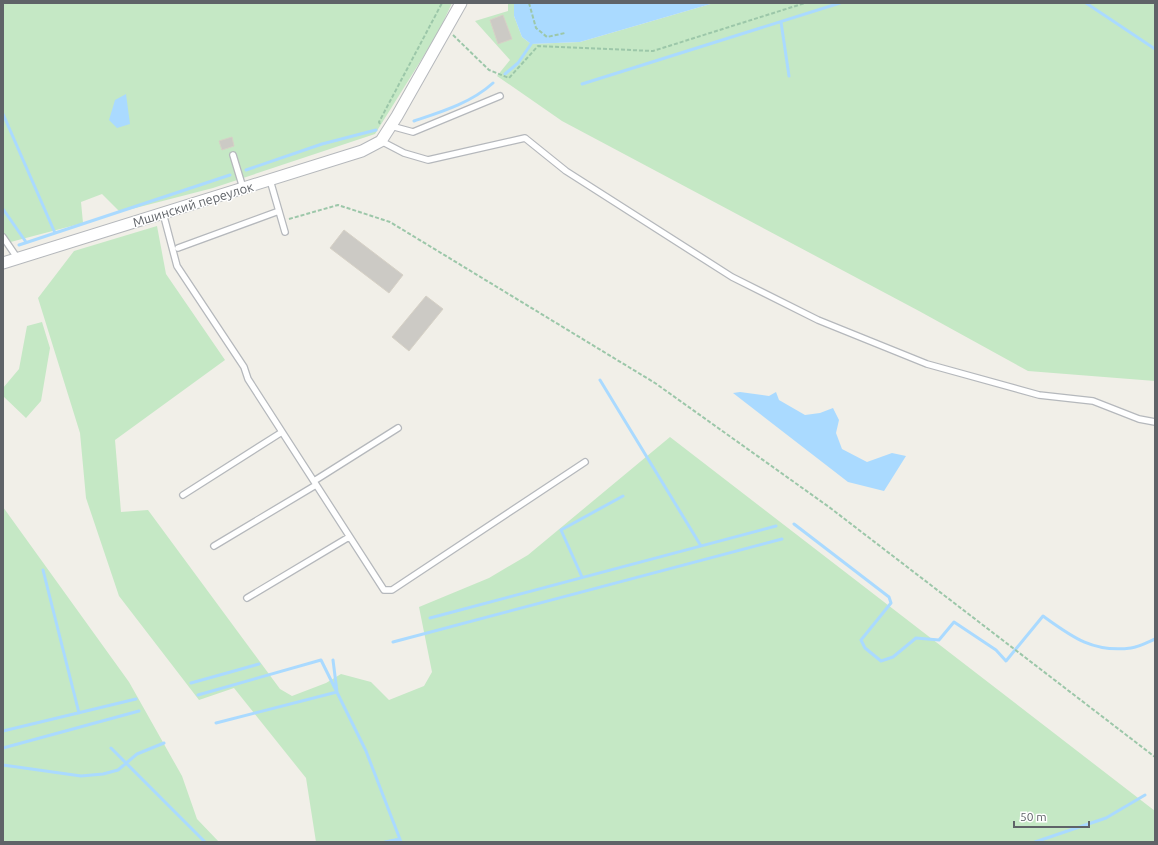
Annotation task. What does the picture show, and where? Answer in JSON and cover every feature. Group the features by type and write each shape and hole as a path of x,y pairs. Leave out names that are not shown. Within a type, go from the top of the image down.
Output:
{"street":[{"path":"386,133 398,116 461,3"},
{"name":"Мшинский переулок","path":"3,263 362,151 386,133"}],"lane":[{"path":"386,133 413,132 500,96"},
{"path":"386,133 404,153 428,160 525,138 566,171 732,277 818,320 927,364 1039,395 1093,401 1139,419 1155,422"},
{"path":"232,155 243,188"},
{"path":"270,180 285,232"},
{"path":"178,248 279,211"},
{"path":"163,213 177,266 244,367 248,379 384,590 392,590 585,462"},
{"path":"3,237 18,259"},
{"path":"214,546 315,483 398,428"},
{"path":"183,495 282,432"},
{"path":"247,598 349,537"}],"path":[{"path":"386,133 379,122 442,3"},
{"path":"529,3 536,28 547,37 565,33"},
{"path":"451,33 489,70 509,78 538,46 653,51 805,3"},
{"path":"282,221 338,205 390,222 655,383 829,507 1155,758"}],"green space":[{"path":"3,3 452,3 438,33 375,134 213,188 120,212 102,194 81,202 83,223 3,244"},
{"path":"508,3 514,3 514,16 522,37 531,44 580,42 714,3 1155,3 1155,381 1028,371 919,311 562,121 497,76 510,60 475,21 508,11"},
{"path":"157,226 166,274 225,360 115,440 121,512 148,510 280,689 292,696 326,683 341,674 371,682 389,700 424,686 432,672 419,607 489,578 528,555 670,437 1155,811 1155,842 316,842 306,778 234,688 199,700 119,596 86,498 80,433 38,298 74,251"},
{"path":"42,322 50,348 41,401 26,418 3,396 3,388 19,369 27,326"},
{"path":"3,507 129,682 182,776 197,819 219,842 3,842"}],"water":[{"path":"514,3 714,3 580,42 531,44 522,37 514,16"},
{"path":"126,94 130,124 117,128 109,120 115,100"},
{"path":"740,392 769,396 776,392 779,400 805,415 820,413 833,408 839,420 836,433 842,449 867,462 892,453 906,456 884,491 848,482 733,393"}],"building":[{"path":"503,15 512,39 498,44 490,20"},
{"path":"232,137 234,146 222,150 219,141"},
{"path":"344,230 403,275 389,293 330,248"},
{"path":"426,296 443,309 409,351 392,337"}],"waterway":[{"path":"582,84 840,3"},
{"path":"1086,3 1155,49"},
{"path":"781,22 789,76"},
{"path":"505,74 518,63 531,44"},
{"path":"414,121 465,101 475,96 493,83"},
{"path":"3,114 55,233"},
{"path":"246,170 322,144 376,130"},
{"path":"19,245 230,175"},
{"path":"3,209 26,242"},
{"path":"600,380 701,546"},
{"path":"582,577 561,530 623,496"},
{"path":"794,524 889,597 891,603 861,640 865,648 881,661 893,657 916,638 939,640 954,622 996,650 1006,661 1043,616 1074,637 1094,646 1117,649 1134,647 1155,639"},
{"path":"430,618 776,526"},
{"path":"393,642 782,539"},
{"path":"43,570 79,713"},
{"path":"198,695 321,660 366,751 401,842"},
{"path":"216,723 337,692 333,660"},
{"path":"191,683 259,664"},
{"path":"3,731 136,699"},
{"path":"3,748 139,711"},
{"path":"3,765 81,776 103,774 118,770 137,754 164,743"},
{"path":"111,748 205,842"},
{"path":"1035,842 1106,818 1145,795"},
{"path":"385,842 400,839"}]}
